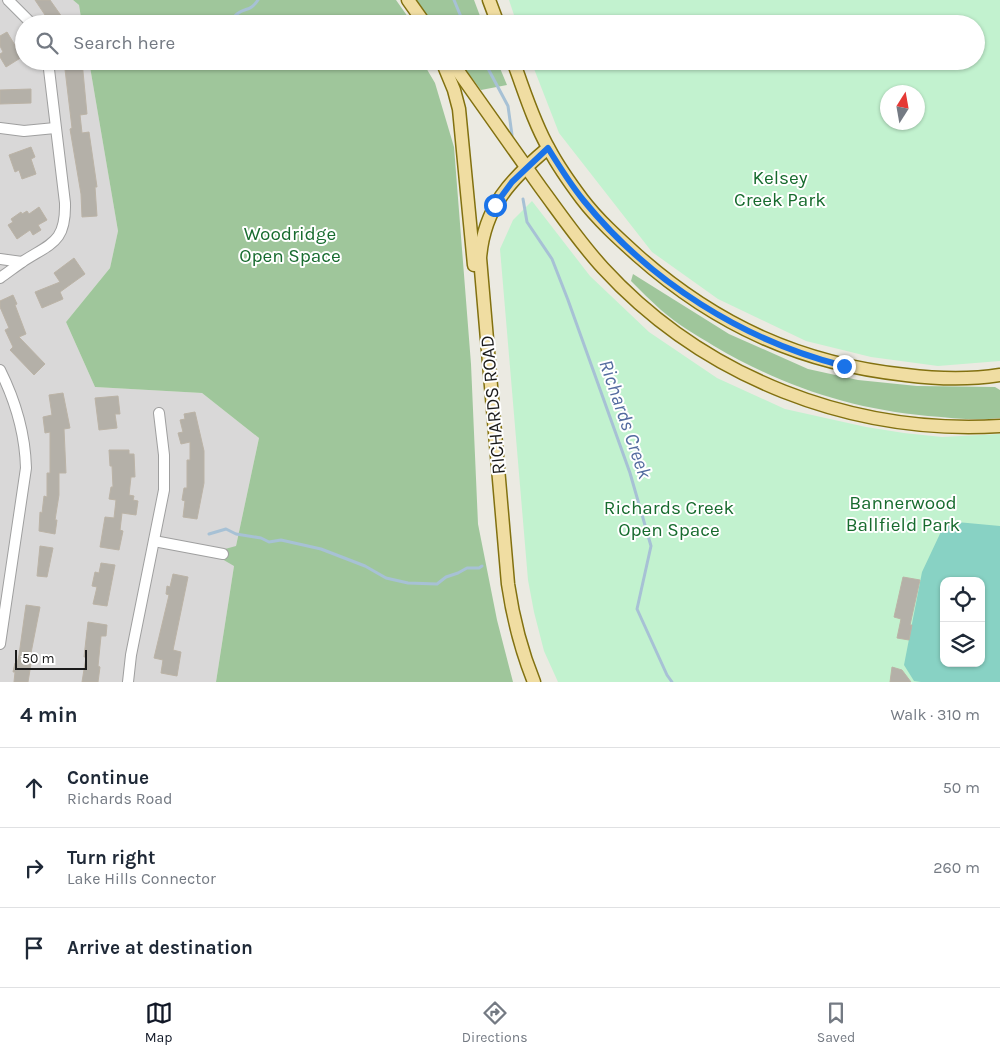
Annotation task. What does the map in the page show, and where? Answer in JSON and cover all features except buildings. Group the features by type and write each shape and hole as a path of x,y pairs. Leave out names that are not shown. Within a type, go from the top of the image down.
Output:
{"main road":[{"path":"408,0 419,15"},
{"path":"490,0 495,15"},
{"path":"446,70 459,109 473,258 485,327"},
{"path":"457,70 572,232 622,288 683,338 728,367 769,386 816,404 877,419 955,428 1000,426"},
{"path":"515,70 548,148 583,200 611,232 633,252 678,289 702,305 756,336 815,359 882,373 944,378 985,378 1000,375"},
{"name":"RICHARDS ROAD","path":"534,682 526,664 513,617 508,584 480,258 485,225 503,193 526,167 548,148"}],"street":[{"path":"8,0 23,15"},
{"path":"0,278 51,245 64,225 65,203 49,70"},
{"path":"0,128 24,131 55,128"},
{"path":"0,259 22,262"},
{"path":"0,370 12,392 19,414 25,442 26,468 0,643"},
{"path":"128,682 131,655 164,490 165,474 158,414"},
{"path":"154,540 223,554"}],"shaded area":[{"path":"0,0 73,0 79,5 81,15 15,15 15,70 91,70 118,231 110,268 66,322 95,387 202,393 259,438 236,546 216,682 0,682"},
{"path":"946,521 1000,526 1000,682 914,681 904,665 922,572"}],"green space":[{"path":"73,0 396,0 407,15 81,15 79,5"},
{"path":"415,0 474,0 480,15 425,15"},
{"name":"Kelsey Creek Park","path":"509,0 1000,0 1000,361 938,366 871,357 806,341 718,299 652,252 559,133 534,70 985,70 985,15 514,15"},
{"name":"Woodridge Open Space","path":"91,70 427,70 435,83 454,147 471,364 478,524 497,620 513,682 216,682 234,566 222,559 225,549 236,546 259,438 202,393 95,387 66,322 110,268 118,231"},
{"path":"466,70 501,70 507,85 481,90"},
{"name":"Richards Creek Open Space","path":"532,201 590,276 649,332 717,378 785,409 866,427 942,437 1000,434 1000,682 558,682 544,651 528,580 500,249 513,220"},
{"path":"633,274 729,334 808,369 858,380 917,386 995,387 1000,390 1000,418 964,419 899,413 844,401 791,384 740,360 680,325 661,310 631,281"}],"waterway":[{"path":"236,15 253,6 258,0"},
{"name":"Richards Creek","path":"454,0 460,15"},
{"name":"Richards Creek","path":"489,70 508,106 512,135"},
{"name":"Richards Creek","path":"523,199 527,222 552,259 630,473 651,546 637,609 672,682"},
{"path":"209,534 226,529 236,534 261,538 269,542 281,540 321,549 365,566 386,578 408,583 437,584 446,577 467,568 479,568 482,566"}],"route":[{"path":"495,205 512,182 548,148 568,180 611,232 678,289 756,336 815,359 844,366"}],"park label":[{"name":"Bannerwood Ballfield Park","path":"903,513"}]}
